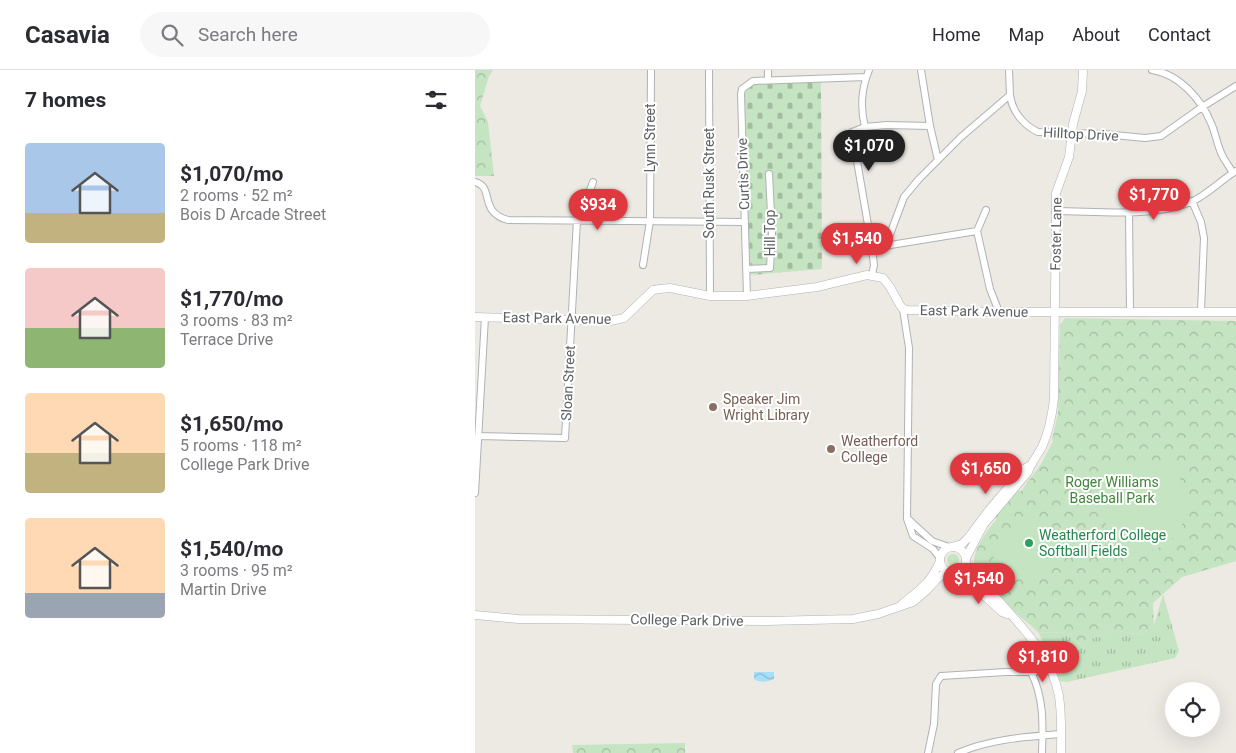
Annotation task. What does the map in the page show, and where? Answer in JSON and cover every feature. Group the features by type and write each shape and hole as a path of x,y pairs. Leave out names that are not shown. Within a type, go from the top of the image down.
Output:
{"street":[{"name":"Lynn Street","path":"643,264 650,221 651,70"},
{"name":"South Rusk Street","path":"709,70 710,296"},
{"path":"767,80 768,70"},
{"path":"921,70 930,126 938,160"},
{"path":"886,245 904,197 938,160 1009,95 1009,70"},
{"name":"Foster Lane","path":"1054,312 1056,193 1069,157 1072,133 1082,91 1083,70"},
{"path":"1055,211 1150,211 1175,207 1193,201 1235,172 1222,156 1211,123 1191,92 1176,79 1153,70"},
{"path":"865,127 861,112 861,95 867,74"},
{"name":"Curtis Drive","path":"747,296 742,89 753,81 867,74"},
{"name":"Hilltop Drive","path":"1009,95 1013,108 1028,127 1038,132 1103,134 1145,138 1161,136 1236,86"},
{"path":"872,275 874,265 872,248 852,132 865,127 887,125 930,126"},
{"name":"Hill Top","path":"746,269 770,268 772,233 769,174"},
{"path":"475,182 480,183 484,188 492,212 498,217 507,220 745,222"},
{"name":"Sloan Street","path":"478,436 565,438 577,220 590,193 593,182"},
{"path":"1193,201 1201,222 1203,238 1201,311"},
{"path":"986,210 977,231 990,289 999,312"},
{"path":"1129,211 1130,312"},
{"path":"872,248 977,231"},
{"name":"East Park Avenue","path":"475,317 610,321 624,318 653,290 660,288 670,288 710,296 747,296 817,287 872,275 879,276 887,282 903,309 999,312 1236,312"},
{"path":"903,309 909,356 907,518 913,536 933,549 940,560"},
{"path":"952,573 963,569 985,524 1028,472 1046,438 1052,413 1054,312"},
{"path":"475,493 485,317"},
{"path":"1013,617 1002,612 967,580 941,567 940,560 941,553 950,547 962,544 969,537 1024,469 1031,465"},
{"path":"907,518 932,541 962,550 971,574 985,585 1038,647 1049,667 1059,696 1061,753"},
{"name":"College Park Drive","path":"898,607 927,583 936,571 940,560"},
{"name":"College Park Drive","path":"475,615 511,618 788,621 865,617 913,602 939,577 952,573"},
{"path":"929,753 934,724 936,684 941,676 1031,672 1049,667"},
{"path":"1031,672 1041,700 1043,753"},
{"path":"958,753 974,746 1001,739 1061,734"}],"green space":[{"path":"475,70 493,70 489,76 480,106 488,122 494,176 475,176"},
{"path":"821,82 822,269 751,275 745,175 745,91 750,85 757,83"},
{"name":"Roger Williams Baseball Park","path":"1065,318 1236,321 1236,561 1182,577 1153,603 1154,625 1141,635 1114,630 1078,644 1069,633 1038,632 991,589 982,579 974,561 979,545 996,520 995,517 1017,491 1021,491 1041,464 1053,441 1058,412 1060,325"},
{"name":"Roger Williams Baseball Park","path":"1169,459 1177,471 1188,497 1184,520 1177,535 1157,549 1124,554 1115,551 1111,532 1097,511 1089,481 1093,473 1124,465 1153,463"},
{"name":"Weatherford College Softball Fields","path":"1027,518 1049,535 1063,550 1050,568 1041,573 1020,575 1001,567 993,559 1007,535 1023,519"},
{"path":"951,554 955,554 959,560 955,566 951,566 947,562 947,558"},
{"path":"1163,594 1179,651 1175,658 1067,682 1060,681 1053,661 1038,632 1069,633 1078,644 1114,630 1141,635 1154,625"},
{"path":"685,743 685,753 573,753 572,745"}],"water":[{"path":"754,672 774,672 774,679 759,681 754,679"}],"place":[{"name":"Speaker Jim Wright Library","path":"713,407"},
{"name":"Weatherford College","path":"831,449"},
{"name":"Weatherford College Softball Fields","path":"1029,543"}]}
